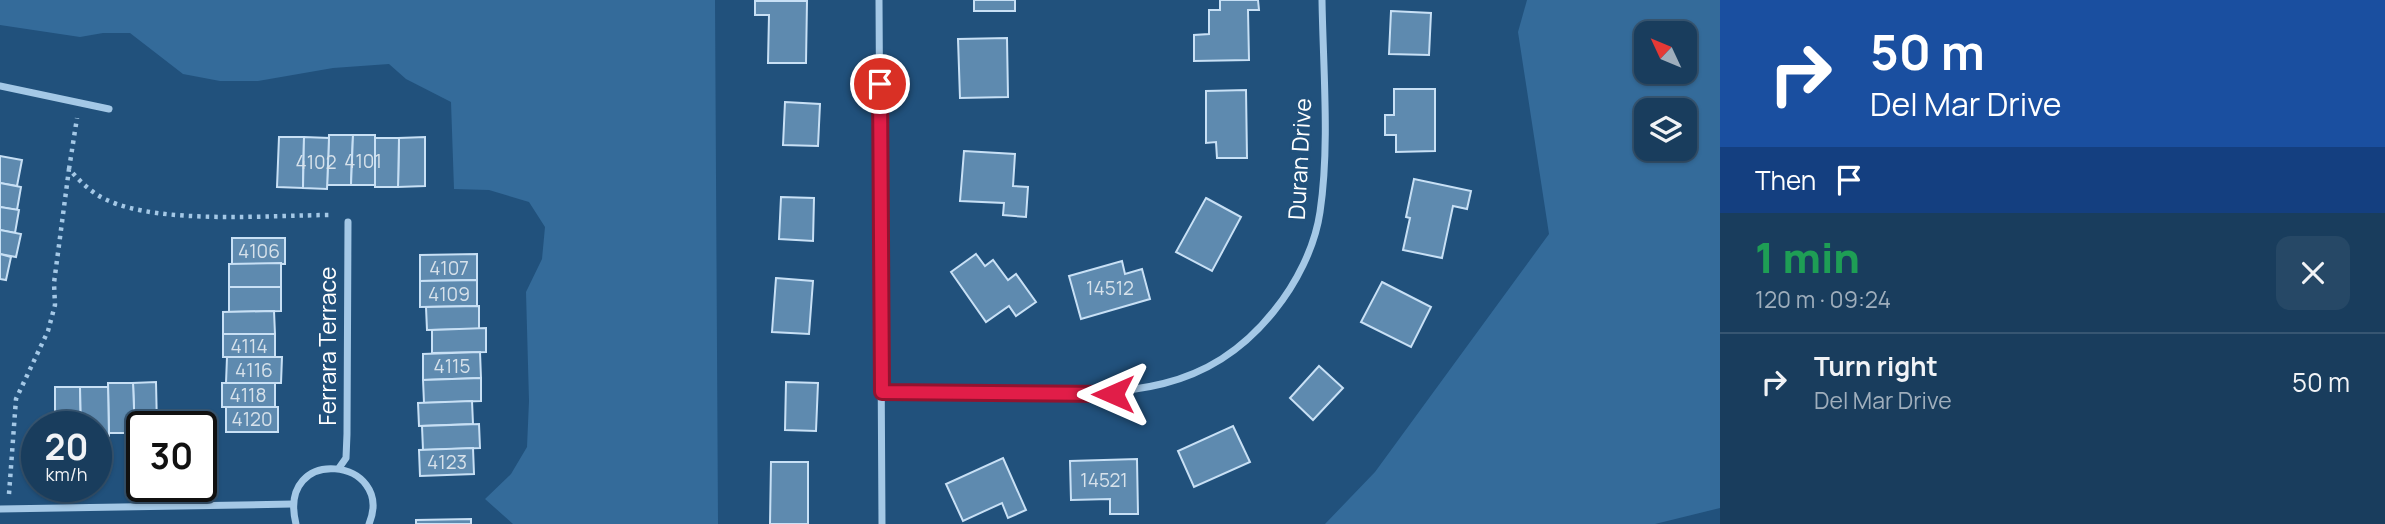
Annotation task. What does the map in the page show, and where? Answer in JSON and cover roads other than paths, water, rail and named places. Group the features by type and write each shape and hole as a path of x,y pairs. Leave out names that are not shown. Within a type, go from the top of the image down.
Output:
{"street":[{"path":"879,0 881,524"},
{"name":"Duran Drive","path":"882,392 1113,394 1151,389 1188,378 1223,360 1259,331 1300,272 1320,212 1322,0"},
{"path":"0,86 109,109"},
{"name":"Ferrara Terrace","path":"339,468 346,458 347,434 348,222"},
{"path":"296,524 293,504 300,484 307,476 323,469 339,468 355,474 365,484 373,506 369,524"},
{"path":"4,508 293,504"}]}
